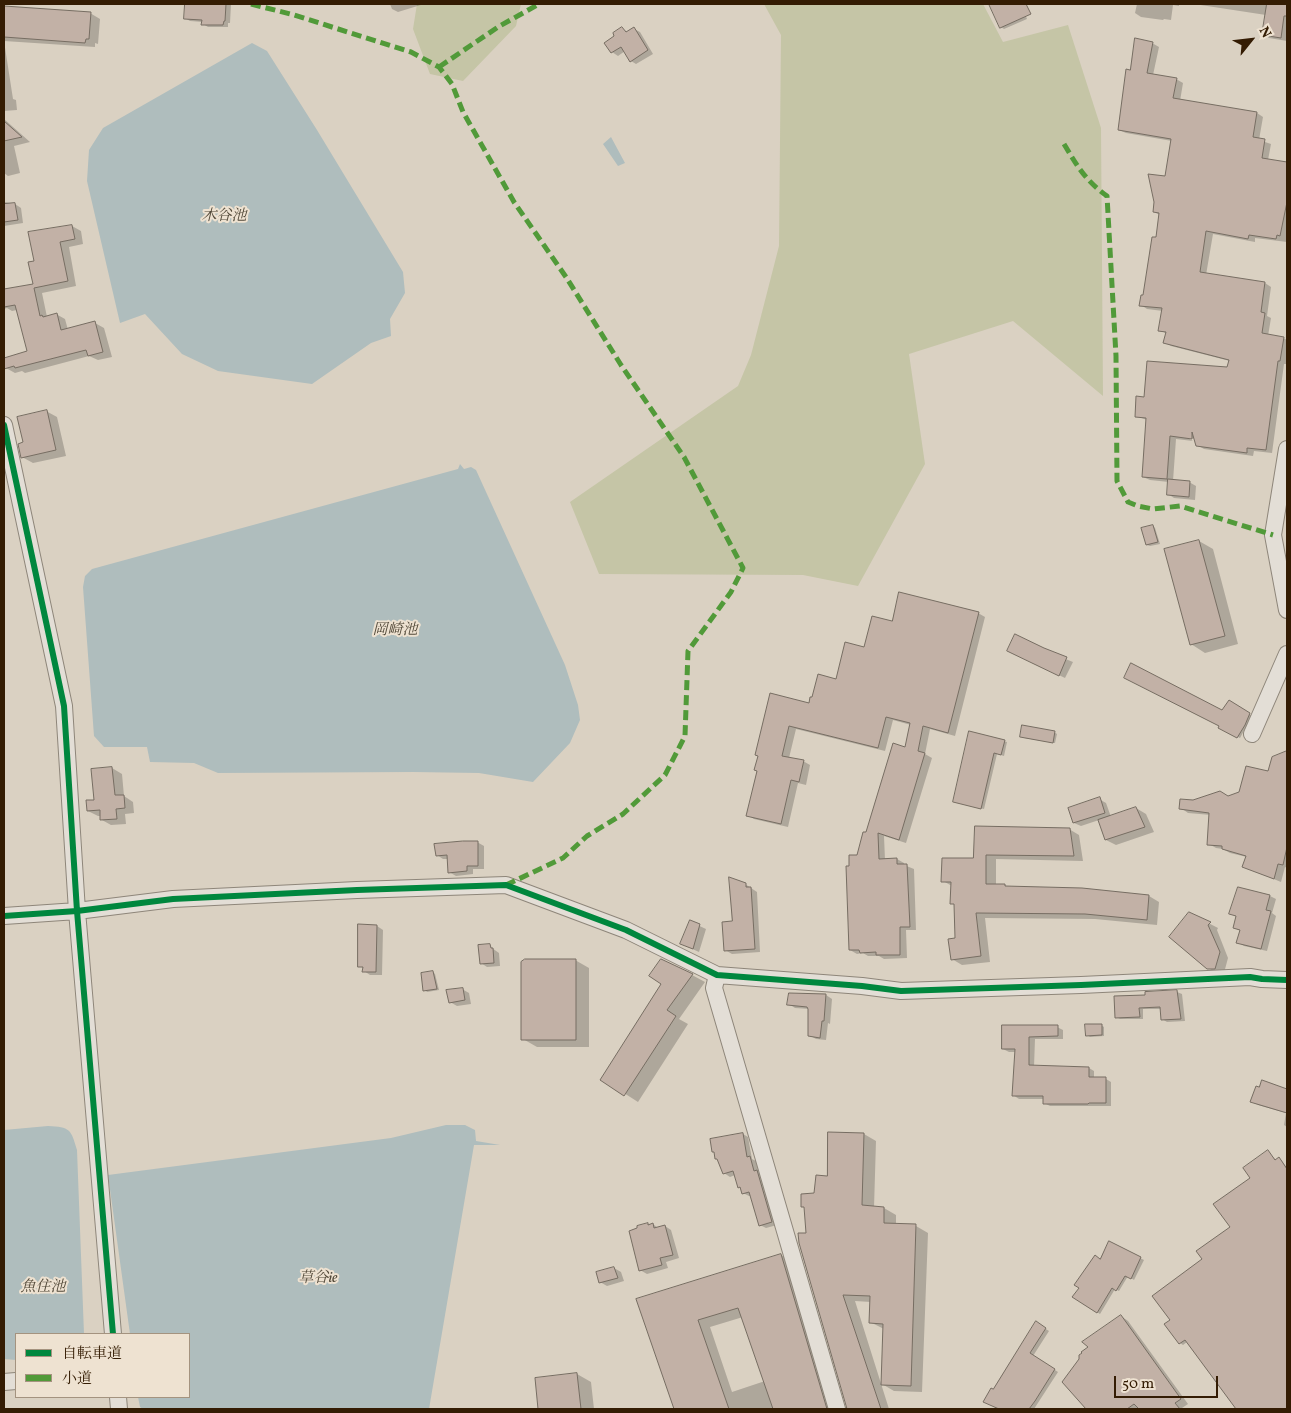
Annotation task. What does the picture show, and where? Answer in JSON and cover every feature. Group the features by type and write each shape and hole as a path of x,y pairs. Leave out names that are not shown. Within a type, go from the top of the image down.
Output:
{"street":[{"path":"4,425 64,706 77,911 113,1333"},
{"path":"1287,449 1280,537 1287,610"},
{"path":"1252,734 1287,654"},
{"path":"4,916 77,911 173,899 506,885 626,930 718,974 901,991 1250,977 1287,980"},
{"path":"718,974 714,988 837,1409"}],"green space":[{"path":"417,4 521,4 516,26 463,81 430,74 413,29"},
{"path":"764,4 983,4 1003,42 1068,25 1101,128 1103,396 1013,321 909,354 925,464 858,586 803,575 599,574 570,502 738,386 751,355 779,246 781,35"}],"water":[{"name":"木谷池","path":"252,43 267,51 403,272 405,293 390,319 391,336 371,343 312,384 218,371 182,354 145,314 120,323 87,181 89,150 103,128"},
{"path":"611,137 625,163 618,166 603,144"},
{"name":"岡崎池","path":"460,464 464,469 471,467 476,470 565,665 578,705 580,720 570,743 533,782 479,773 218,773 194,763 150,762 147,747 104,747 94,736 83,587 85,576 92,569 458,469"},
{"name":"草谷ie","path":"446,1125 465,1125 475,1130 476,1141 500,1145 474,1145 429,1409 143,1409 140,1407 138,1398 190,1398 190,1333 130,1333 108,1175 391,1138"},
{"name":"魚住池","path":"48,1126 65,1128 71,1133 77,1150 84,1333 15,1333 15,1360 4,1359 4,1130"}],"building":[{"path":"185,4 226,4 225,21 223,25 201,25 202,20 184,19"},
{"path":"989,4 1026,4 1031,14 1000,28"},
{"path":"1267,4 1287,4 1287,16 1284,16 1281,38 1262,35"},
{"path":"4,6 91,12 89,39 86,39 85,43 4,37"},
{"path":"622,27 626,32 634,27 648,50 630,62 621,47 611,53 604,43"},
{"path":"1135,38 1153,42 1147,73 1177,78 1173,98 1257,112 1253,137 1265,139 1262,158 1287,162 1287,202 1280,236 1277,235 1276,239 1249,235 1248,239 1206,231 1200,272 1265,282 1261,312 1265,313 1262,333 1284,337 1280,361 1278,361 1266,450 1247,448 1247,453 1196,446 1192,432 1192,439 1170,436 1167,479 1142,477 1146,418 1135,417 1136,396 1144,397 1147,361 1227,367 1229,360 1163,343 1166,332 1158,331 1162,308 1139,306 1141,295 1143,295 1152,237 1156,237 1159,213 1153,212 1154,202 1148,174 1165,176 1171,139 1118,130 1126,69 1130,70"},
{"path":"4,121 22,137 4,141"},
{"path":"15,203 18,220 4,222 4,204"},
{"path":"72,225 75,239 60,242 68,281 34,288 40,316 42,315 43,317 57,313 61,330 95,321 103,352 88,356 86,350 15,368 14,366 4,369 4,358 27,351 15,305 4,307 4,289 33,284 28,262 34,261 28,232"},
{"path":"47,410 56,450 21,458 18,444 23,442 17,417"},
{"path":"1168,479 1190,481 1189,497 1167,495"},
{"path":"1153,525 1158,542 1146,545 1141,528"},
{"path":"1199,540 1225,636 1190,645 1164,549"},
{"path":"899,592 979,612 948,733 923,726 918,751 925,753 899,840 878,833 879,859 897,858 897,864 907,864 910,927 900,927 900,955 876,955 876,952 860,953 859,950 849,950 846,866 849,866 849,855 857,855 863,832 866,832 893,743 905,747 910,723 886,717 878,748 789,726 782,756 804,760 799,782 791,780 781,824 746,816 757,771 754,770 758,756 755,755 770,693 809,703 818,674 836,679 845,642 864,647 872,616 892,621"},
{"path":"1015,634 1067,657 1059,676 1007,651"},
{"path":"1131,663 1222,710 1229,700 1250,713 1237,738 1218,728 1219,726 1124,678"},
{"path":"1022,725 1055,731 1053,743 1020,737"},
{"path":"969,731 1005,740 1001,755 994,753 981,809 953,802"},
{"path":"1287,751 1287,847 1283,865 1278,864 1274,879 1242,867 1246,856 1222,849 1222,846 1207,845 1209,813 1179,809 1180,799 1193,800 1220,791 1228,796 1239,792 1246,766 1268,771 1272,757"},
{"path":"112,767 115,795 124,795 125,808 116,809 117,819 100,820 100,810 87,811 86,800 94,800 91,769"},
{"path":"1100,797 1105,813 1073,823 1068,808"},
{"path":"1136,807 1145,827 1105,840 1098,820"},
{"path":"975,826 1070,828 1074,856 986,855 986,884 1082,888 1149,895 1147,920 1085,914 976,913 981,956 951,960 948,939 955,938 954,904 950,904 951,882 941,882 942,858 973,858"},
{"path":"478,841 478,866 467,866 467,871 448,873 447,855 436,856 434,844"},
{"path":"729,877 746,883 746,887 751,887 755,949 724,951 722,922 732,921"},
{"path":"1238,887 1270,895 1266,910 1271,911 1261,949 1236,943 1240,930 1233,928 1236,916 1229,914"},
{"path":"1189,912 1211,922 1208,925 1220,952 1215,969 1207,969 1169,937"},
{"path":"690,920 700,924 693,949 680,944"},
{"path":"358,924 377,925 376,972 362,972 363,967 358,967"},
{"path":"490,944 491,948 493,948 494,963 480,964 478,945"},
{"path":"525,959 576,959 576,1040 521,1040 521,962"},
{"path":"661,959 693,974 667,1010 676,1016 624,1096 600,1080 661,984 649,976"},
{"path":"433,971 437,989 423,991 421,973"},
{"path":"463,988 465,1000 449,1003 446,990"},
{"path":"1177,990 1181,1019 1161,1020 1160,1007 1139,1008 1140,1017 1115,1018 1114,996 1145,995 1145,992"},
{"path":"789,993 826,994 824,1021 822,1021 820,1038 808,1036 808,1009 807,1007 787,1005"},
{"path":"1085,1024 1102,1024 1102,1035 1086,1036"},
{"path":"1002,1025 1058,1025 1058,1036 1029,1037 1029,1065 1089,1067 1089,1077 1106,1077 1106,1103 1043,1104 1043,1096 1012,1096 1015,1049 1002,1049"},
{"path":"1262,1080 1287,1089 1287,1113 1250,1102 1256,1086 1259,1087"},
{"path":"828,1132 864,1133 862,1205 884,1207 884,1223 916,1224 911,1386 881,1385 883,1324 869,1323 870,1296 843,1295 881,1409 847,1409 799,1243 798,1233 806,1233 804,1207 801,1207 801,1194 814,1193 816,1175 827,1176"},
{"path":"743,1133 747,1157 750,1156 754,1171 757,1170 772,1222 759,1226 749,1192 742,1194 740,1187 738,1188 733,1171 723,1174 717,1159 715,1159 714,1152 712,1152 710,1139"},
{"path":"1268,1150 1275,1160 1279,1157 1287,1169 1287,1409 1236,1409 1185,1340 1179,1344 1164,1324 1170,1320 1152,1296 1202,1259 1196,1251 1230,1227 1213,1204 1250,1178 1243,1168"},
{"path":"648,1223 648,1225 653,1223 654,1228 665,1225 673,1255 660,1258 662,1265 639,1271 629,1231 637,1228 637,1226"},
{"path":"1109,1241 1141,1257 1131,1279 1125,1276 1116,1291 1112,1288 1097,1313 1072,1297 1079,1288 1074,1285 1095,1255 1100,1259"},
{"path":"781,1254 827,1409 773,1409 738,1308 698,1320 729,1409 674,1409 636,1299"},
{"path":"614,1267 618,1278 599,1283 596,1272"},
{"path":"1121,1315 1181,1399 1175,1403 1180,1409 1139,1409 1134,1404 1127,1409 1086,1409 1062,1382 1079,1359 1081,1352 1088,1347 1082,1342"},
{"path":"1036,1321 1046,1328 1030,1353 1055,1369 1035,1401 1029,1409 999,1409 983,1402 991,1388 993,1389"},
{"path":"577,1373 581,1409 538,1409 535,1378"}],"marked path":[{"path":"251,4 294,15 411,52 439,67 452,84 463,112 514,202 566,277 621,365 684,457 743,568 731,592 688,651 685,736 665,775 623,814 587,836 563,858 506,885"},
{"path":"439,67 498,27 539,4"},
{"path":"1064,144 1082,173 1107,196 1116,356 1117,481 1128,502 1153,509 1180,506 1273,535"}],"cycle path":[{"path":"4,425 64,706 77,911 113,1333"},
{"path":"4,916 77,911 173,899 506,885 626,930 717,975 862,986 901,991 1250,977 1287,980"}]}
